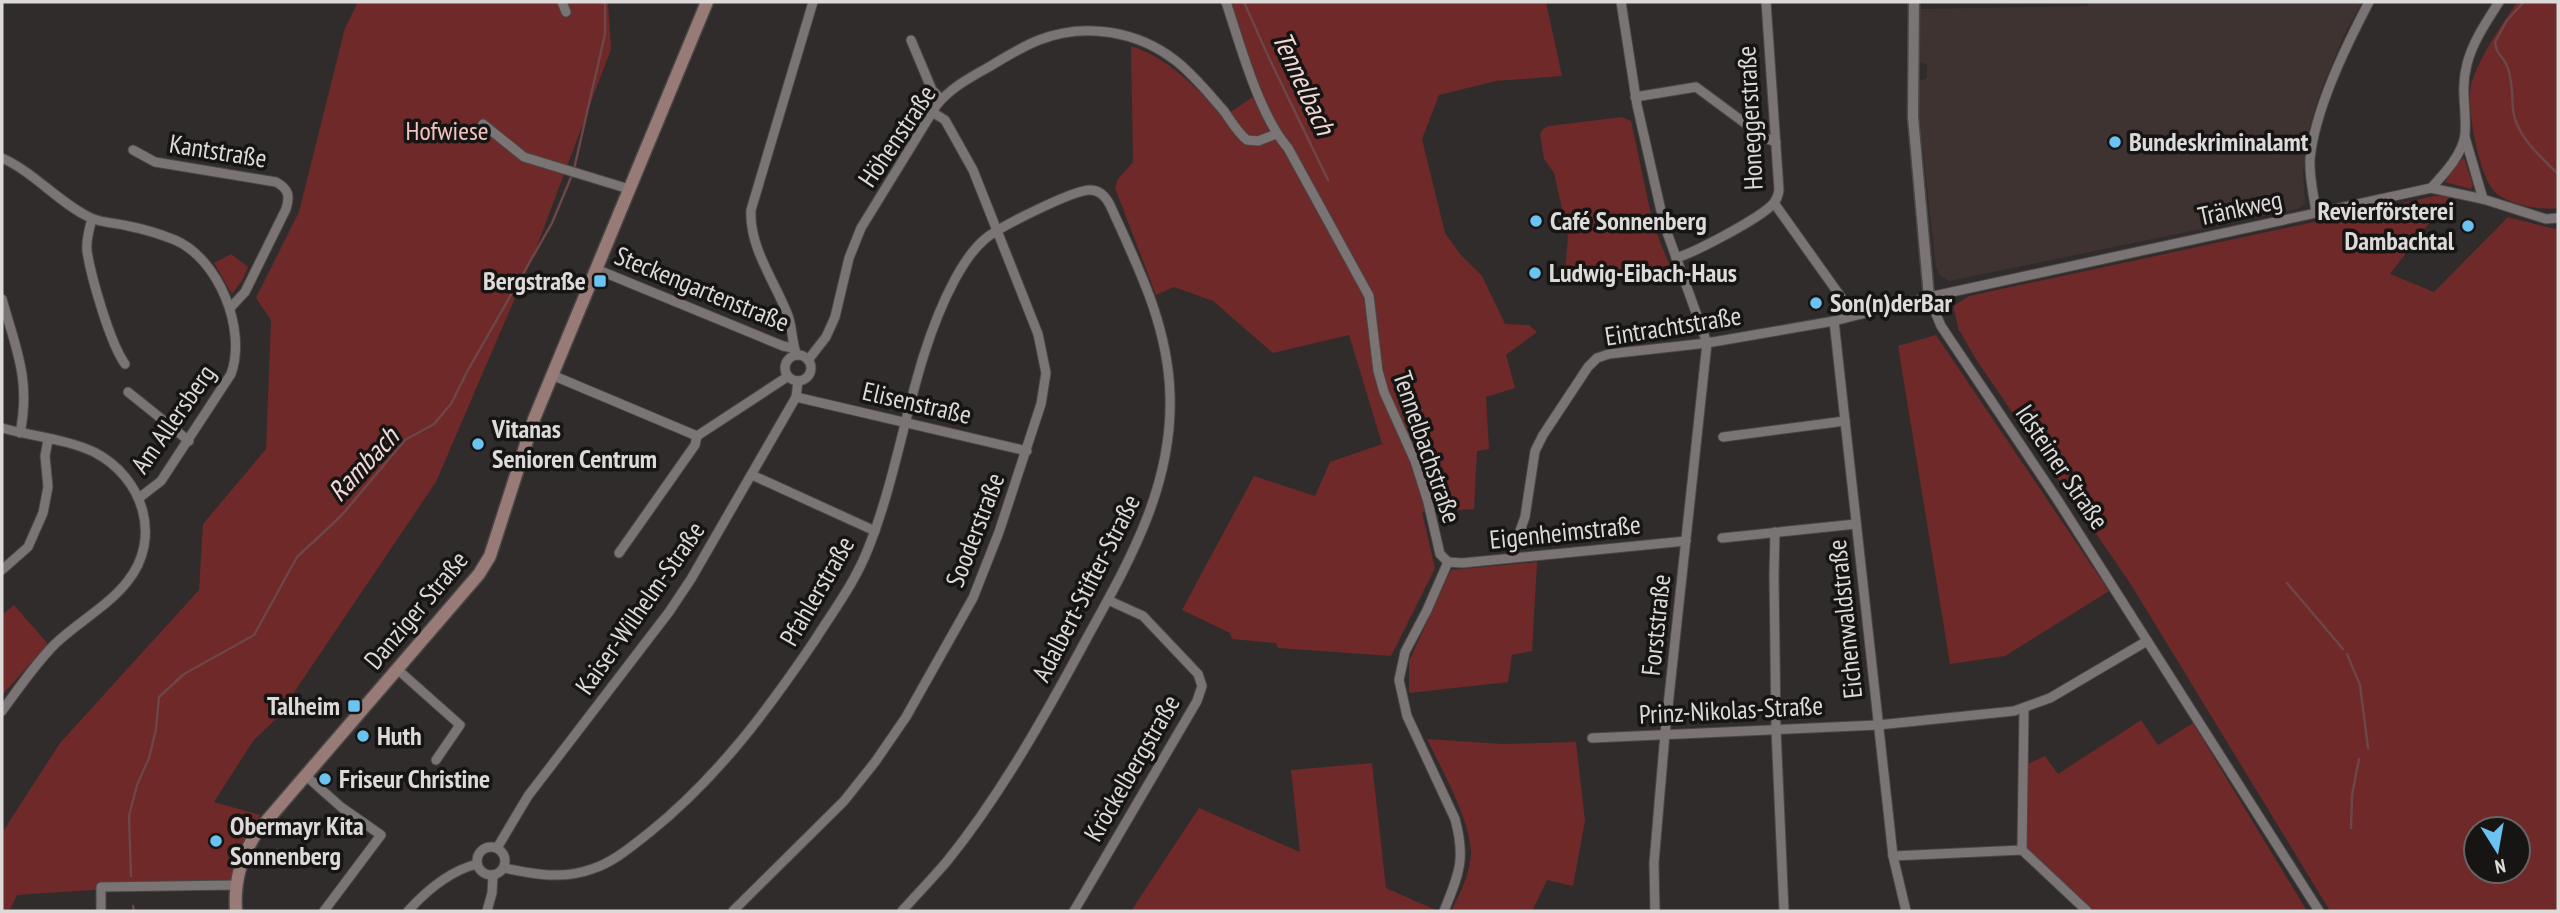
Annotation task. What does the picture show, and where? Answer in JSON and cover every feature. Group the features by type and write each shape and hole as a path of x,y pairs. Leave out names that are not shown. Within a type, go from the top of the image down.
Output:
{"main road":[{"name":"Danziger Straße","path":"236,911 236,885 242,860 251,841 485,566 497,536 524,445 707,2"}],"street":[{"path":"562,2 566,12"},
{"path":"787,377 798,382 808,375 808,360 795,351 787,313 755,242 751,210 813,2"},
{"name":"Tennelbachstraße","path":"1226,2 1243,55 1276,134 1288,148 1369,296 1378,371 1429,502 1440,554 1448,562 1405,652 1399,680 1407,716 1444,794 1460,837 1462,856 1456,883 1444,911"},
{"path":"1621,2 1636,97 1664,224 1707,343"},
{"name":"Honeggerstraße","path":"1676,258 1703,247 1774,203 1779,190 1766,2"},
{"name":"Idsteiner Straße","path":"1914,2 1913,117 1929,296 1941,327 2057,499 2319,911"},
{"path":"2316,213 2310,170 2312,150 2332,81 2369,2"},
{"path":"2483,199 2465,135 2462,94 2474,45 2499,2"},
{"name":"Höhenstraße","path":"808,360 826,337 835,317 856,239 941,99 983,70 1034,42 1069,32 1098,31 1127,36 1166,54 1188,72 1247,140 1258,141 1276,134"},
{"path":"911,40 932,90 941,99"},
{"path":"1636,97 1696,87 1765,138 1776,142"},
{"name":"Sooderstraße","path":"733,911 844,801 906,717 973,598 1027,450 1044,394 1045,360 1038,334 997,230 965,154 945,120 932,112"},
{"path":"483,124 524,157 629,188"},
{"path":"2431,188 2456,156 2465,135"},
{"name":"Kantstraße","path":"133,150 155,162 276,182 285,187 289,198 286,209 245,292 230,307"},
{"name":"Am Allersberg","path":"2,158 92,219 130,226 179,242 196,256 210,273 230,307 236,361 231,374 162,481 139,498"},
{"name":"Tränkweg","path":"1929,296 2431,188 2483,199 2546,219 2558,218"},
{"name":"Pfahlerstraße","path":"504,868 557,876 590,870 609,862 682,804 731,754 779,694 852,583 875,531 933,327 942,304 966,262 979,245 997,230 1084,191 1101,193 1110,205"},
{"path":"1774,203 1840,297 1848,317"},
{"name":"Adalbert-Stifter-Straße","path":"902,911 968,833 1021,753 1108,600 1144,530 1157,495 1168,437 1170,397 1167,356 1157,313 1110,205"},
{"path":"92,219 87,240 90,265 114,345 125,364"},
{"name":"Steckengartenstraße","path":"596,269 795,351"},
{"name":"Eintrachtstraße","path":"1514,557 1525,517 1535,451 1588,367 1597,358 1609,354 1707,343 1834,321 1929,296"},
{"path":"2,299 25,391 20,433"},
{"name":"Eichenwaldstraße","path":"1834,321 1893,856 1906,911"},
{"name":"Forststraße","path":"1655,911 1654,863 1665,734 1707,343"},
{"path":"787,377 785,367 795,351"},
{"path":"552,375 697,436"},
{"path":"620,553 695,445 697,436 787,377"},
{"name":"Kaiser-Wilhelm-Straße","path":"497,848 518,810 669,612 796,397 798,382"},
{"path":"128,391 189,441"},
{"name":"Elisenstraße","path":"796,397 1027,450"},
{"path":"1723,437 1845,421"},
{"path":"2,428 94,453 126,478 139,498 146,531 143,552 135,572 116,594 52,646 2,711"},
{"path":"2,570 28,547 43,513 48,487 45,456 48,440"},
{"path":"752,475 875,531"},
{"path":"1722,538 1856,524"},
{"path":"1775,532 1776,729 1784,911"},
{"name":"Eigenheimstraße","path":"1448,562 1686,541"},
{"name":"Kröckelbergstraße","path":"1074,911 1196,701 1202,686 1198,674 1143,616 1108,600"},
{"name":"Prinz-Nikolas-Straße","path":"1592,738 1878,725 2024,709 2050,698 2147,641"},
{"path":"397,669 460,725 436,760"},
{"path":"2022,850 2024,709"},
{"path":"305,775 341,807 381,835 324,911"},
{"path":"489,847 497,848 504,855 504,868 493,875 483,873 477,864 478,856 482,850 489,847"},
{"path":"1893,856 2022,850 2087,911"},
{"path":"408,911 441,880 459,869 477,864"},
{"path":"487,911 493,875"},
{"path":"101,911 101,887 236,885"}],"shaded area":[{"name":"Bundeskriminalamt","path":"2088,2 2362,2 2343,37 2320,93 2309,129 2303,172 2305,204 2298,209 1949,281 1940,275 1936,267 1919,114 1919,81 1927,78 1927,65 1920,62 1920,9 2088,6"}],"green space":[{"name":"Hofwiese","path":"358,2 608,2 611,49 534,254 436,482 276,719 253,741 214,802 260,815 229,881 17,895 9,911 2,911 2,833 60,743 199,590 203,524 266,449 271,320 256,298 299,212 345,28"},
{"path":"1226,2 1546,2 1562,76 1496,81 1439,95 1422,139 1445,233 1461,255 1482,276 1505,324 1529,325 1537,332 1506,355 1515,388 1486,397 1489,449 1477,451 1474,509 1422,512 1435,568 1391,656 1278,648 1276,643 1232,639 1230,633 1182,610 1254,476 1315,496 1330,462 1382,444 1349,335 1273,353 1213,301 1174,287 1156,295 1115,188 1118,179 1133,162 1131,46 1170,66 1223,117 1259,93"},
{"path":"2517,2 2558,2 2558,208 2524,205 2506,199 2493,190 2482,168 2474,137 2470,105 2472,81 2486,50"},
{"path":"1622,117 1631,121 1653,224 1673,274 1572,282 1565,274 1568,236 1554,173 1544,159 1540,134 1549,126"},
{"path":"2464,158 2473,185 2471,189 2445,182"},
{"path":"2435,196 2450,196 2390,274 2434,292 2508,217 2558,228 2558,911 2330,911 2130,583 1977,361 1959,330 1953,306 1969,296"},
{"path":"231,254 248,267 232,294 214,263"},
{"path":"1936,335 2109,591 2005,656 1950,664 1898,346"},
{"path":"1537,562 1532,651 1512,655 1508,682 1409,693 1409,661 1451,570"},
{"path":"14,605 48,644 2,695 2,615"},
{"path":"2141,720 2158,745 2193,723 2307,911 2091,911 2070,894 2025,847 2028,764 2045,756 2058,774"},
{"path":"1427,739 1503,744 1576,742 1585,821 1573,886 1547,880 1532,911 1451,911 1468,870 1470,842 1455,796"},
{"path":"1372,763 1386,888 1438,911 1131,911 1199,808 1300,852 1291,770"}],"waterway":[{"name":"Rambach","path":"574,169 605,34 605,2"},
{"name":"Tennelbach","path":"1244,2 1328,180"},
{"path":"2524,2 2507,20 2495,42 2509,71 2513,110 2519,129 2530,145 2558,174"},
{"name":"Rambach","path":"131,876 129,816 137,785 149,758 156,729 159,697 184,674 254,635 297,557 341,516 405,440 434,424 451,404 552,223 572,175"},
{"path":"2287,583 2343,649"},
{"path":"2347,654 2360,685 2368,748"},
{"path":"2351,828 2352,795 2359,759"},
{"name":"Rambach","path":"133,906 134,911"}],"place":[{"name":"Bundeskriminalamt","path":"2115,142"},
{"name":"Café Sonnenberg","path":"1536,221"},
{"name":"Revierförsterei Dambachtal","path":"2468,226"},
{"name":"Ludwig-Eibach-Haus","path":"1535,273"},
{"name":"Bergstraße","path":"600,281"},
{"name":"Son(n)derBar","path":"1816,303"},
{"name":"Vitanas Senioren Centrum","path":"478,444"},
{"name":"Talheim","path":"354,706"},
{"name":"Huth","path":"363,736"},
{"name":"Friseur Christine","path":"325,779"},
{"name":"Obermayr Kita Sonnenberg","path":"216,841"}]}
